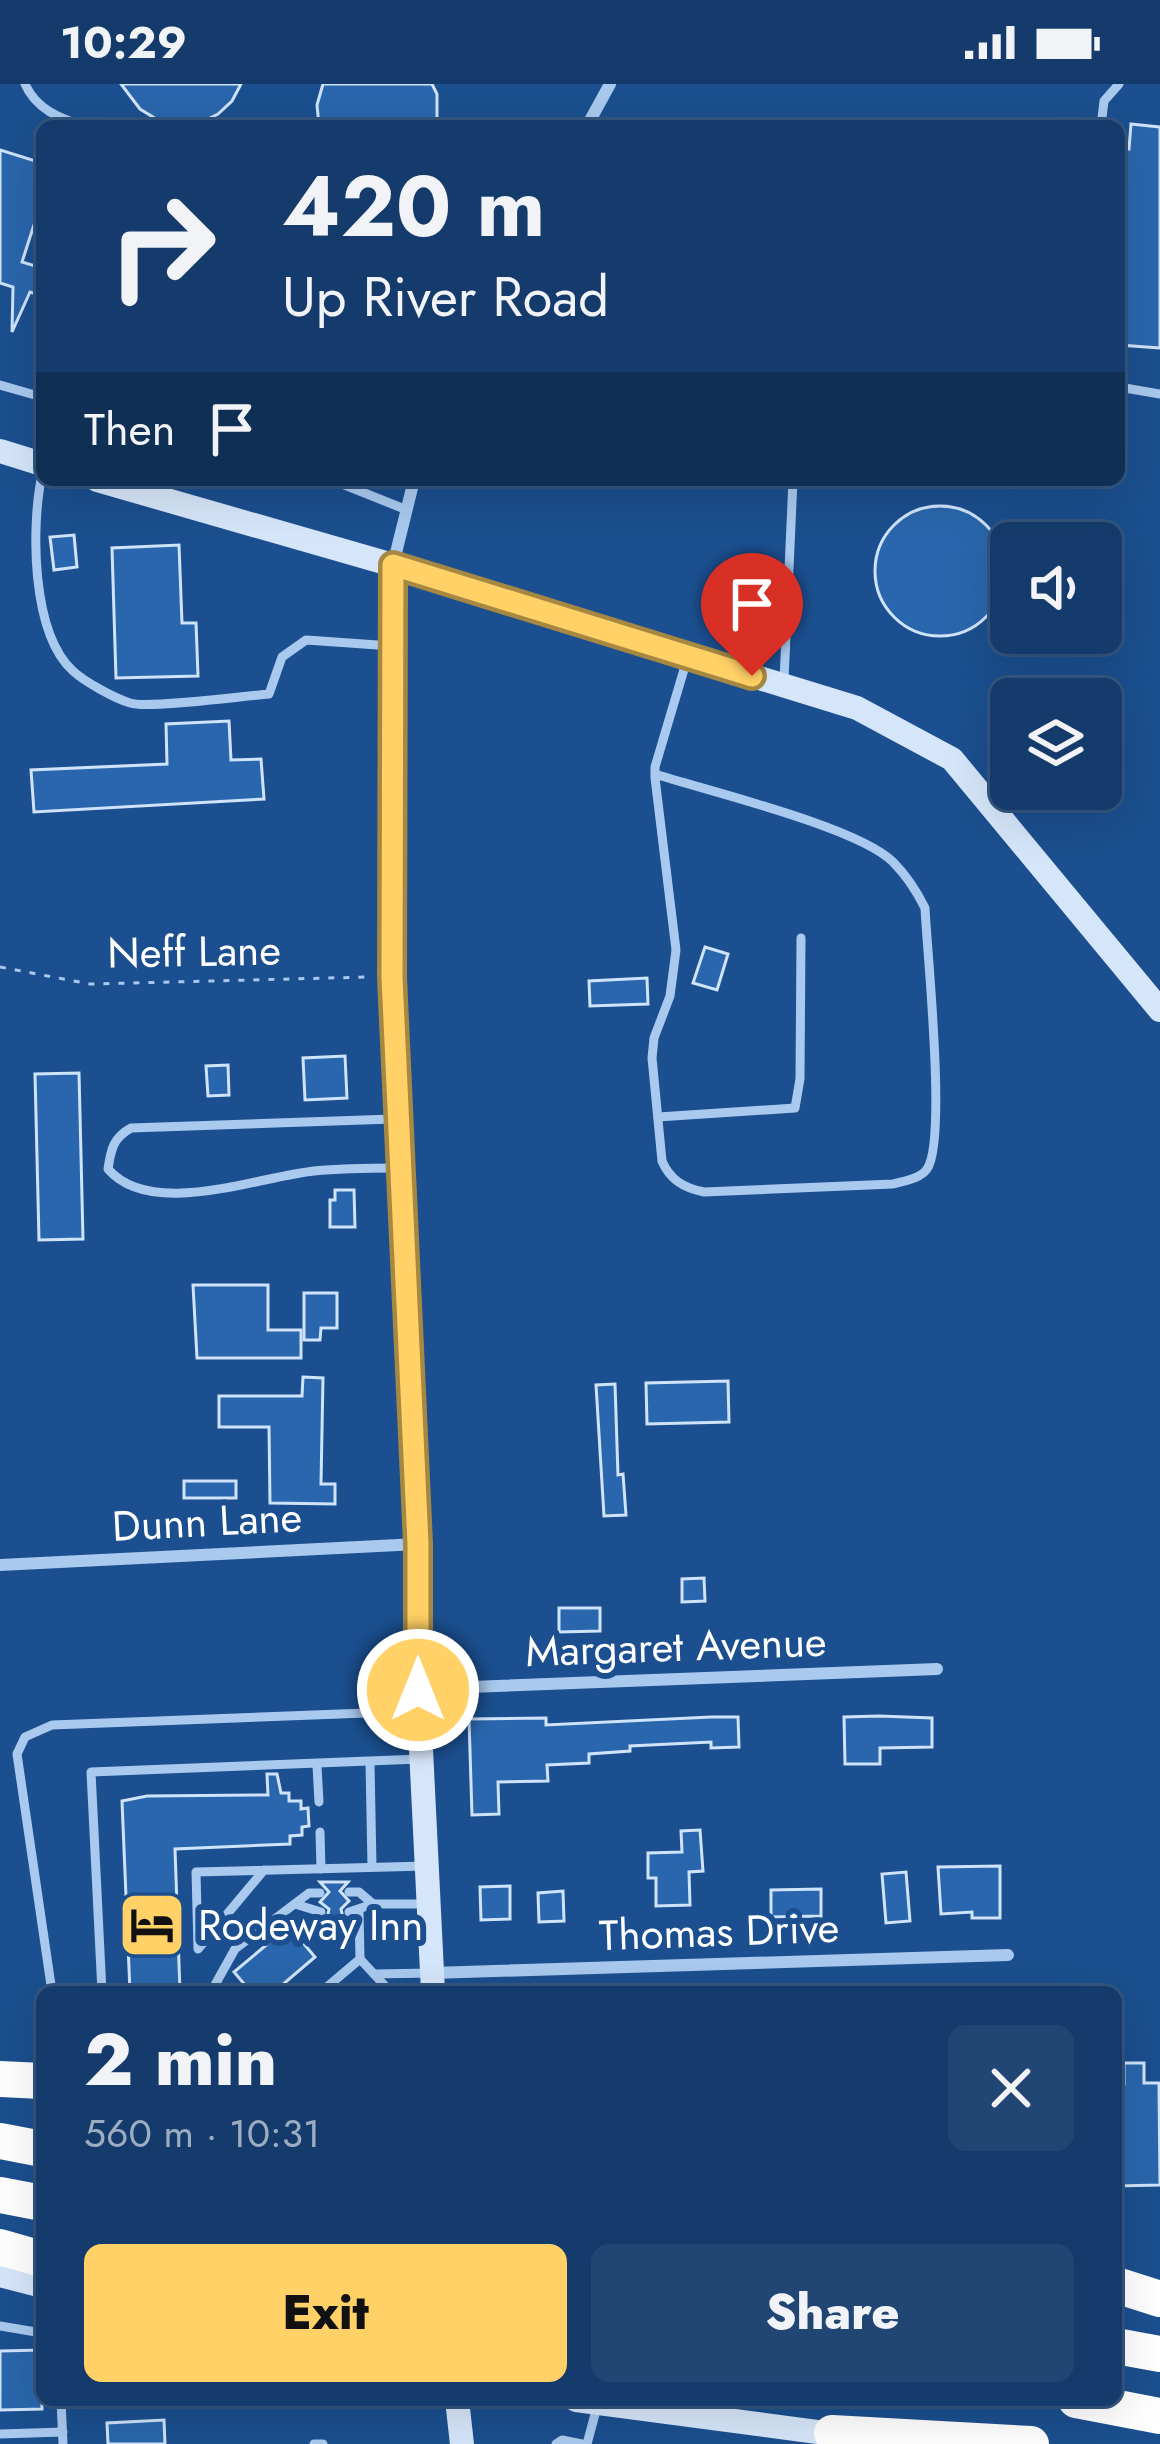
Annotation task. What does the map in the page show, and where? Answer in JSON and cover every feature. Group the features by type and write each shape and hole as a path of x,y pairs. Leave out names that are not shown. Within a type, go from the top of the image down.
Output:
{"highway":[{"path":"0,2079 36,2081"},
{"path":"0,2141 36,2148"},
{"path":"0,2195 36,2202"},
{"path":"0,2247 36,2257"},
{"path":"1122,2287 1160,2299"},
{"path":"1122,2347 1160,2354"},
{"path":"1108,2406 1160,2416"},
{"path":"832,2433 1031,2444"}],"street":[{"path":"590,120 610,84"},
{"path":"0,451 36,462"},
{"path":"118,486 856,708 952,759 1160,1010"},
{"path":"413,486 393,565 392,977 432,1983"},
{"name":"Dunn Lane","path":"0,1565 418,1544"},
{"name":"Margaret Avenue","path":"418,1700 938,1669"},
{"name":"Thomas Drive","path":"432,1983 1008,1954"},
{"path":"0,2066 36,2071"},
{"path":"1122,2274 1160,2283"},
{"path":"0,2275 36,2284"},
{"path":"458,2406 462,2444"},
{"path":"616,2406 782,2435 832,2433 890,2444"}],"lane":[{"path":"25,84 52,115 66,120"},
{"path":"1102,120 1104,101 1120,84"},
{"path":"0,385 36,395"},
{"path":"1125,388 1160,394"},
{"path":"40,486 37,588 49,629 70,669 132,704 269,694 282,657 306,640 393,646"},
{"path":"348,486 407,509"},
{"path":"784,686 793,486"},
{"path":"655,774 860,841 892,860 917,894 925,908 935,1106 933,1150 927,1169 915,1179 893,1184 704,1192 692,1190 668,1173 652,1058 654,1038 670,996 676,950 655,774 688,656"},
{"path":"658,1117 795,1108 800,1079 802,938"},
{"path":"398,1119 131,1128 112,1146 108,1168 118,1180 139,1191 160,1192 217,1188 311,1171 400,1168"},
{"path":"51,1986 17,1754 26,1737 52,1725 418,1700"},
{"path":"102,1986 92,1772 420,1759"},
{"path":"370,1763 371,1867"},
{"path":"317,1766 320,1802"},
{"path":"320,1832 321,1869"},
{"path":"264,1870 198,1949 196,1873 264,1870 426,1866"},
{"path":"214,1986 235,1949 309,1893 320,1892"},
{"path":"349,1892 359,1892 373,1904"},
{"path":"295,1904 321,1912"},
{"path":"384,1986 360,1959 354,1911 373,1904 426,1904"},
{"path":"333,1986 360,1959"},
{"path":"374,1974 432,1983"},
{"path":"0,2326 36,2332"},
{"path":"62,2406 63,2444"},
{"path":"556,2444 562,2440 585,2444 587,2406"},
{"path":"0,2434 63,2432"},
{"path":"314,2444 323,2444"}],"path":[{"name":"Neff Lane","path":"0,967 90,984 392,977"}],"building":[{"path":"121,84 241,84 232,101 206,120 158,120 140,109"},
{"path":"323,84 432,84 437,120 318,120"},
{"path":"1131,124 1160,127 1160,348 1125,345 1125,149 1129,149"},
{"path":"0,150 36,161 36,219 22,262 36,266 36,294 30,292 12,332 13,287 0,283"},
{"path":"940,506 965,511 990,530 990,612 986,617 965,631 940,636 915,631 894,617 880,596 875,571 880,546 894,525 915,511"},
{"path":"74,535 77,567 54,570 50,537"},
{"path":"179,545 182,623 196,623 198,676 116,678 112,548"},
{"path":"229,721 231,760 261,759 264,799 34,812 31,770 167,764 166,724"},
{"path":"705,947 728,954 717,990 693,983"},
{"path":"647,978 648,1004 590,1006 589,981"},
{"path":"345,1056 347,1098 305,1100 303,1058"},
{"path":"228,1065 229,1095 208,1096 206,1066"},
{"path":"79,1073 83,1239 39,1240 35,1074"},
{"path":"335,1190 354,1190 355,1227 330,1227 330,1200 335,1200"},
{"path":"193,1285 268,1285 268,1330 301,1330 301,1358 197,1358"},
{"path":"304,1293 337,1293 337,1328 321,1328 320,1340 304,1340"},
{"path":"303,1377 323,1378 321,1484 335,1484 335,1504 270,1503 269,1427 219,1427 219,1396 302,1396"},
{"path":"728,1381 729,1422 647,1424 646,1383"},
{"path":"615,1384 618,1475 623,1474 626,1515 604,1516 596,1385"},
{"path":"184,1481 236,1481 236,1498 184,1498"},
{"path":"704,1578 705,1601 682,1602 682,1579"},
{"path":"559,1608 600,1608 600,1631 559,1632"},
{"path":"738,1717 739,1747 711,1748 711,1742 630,1746 630,1751 589,1754 589,1763 547,1765 548,1781 498,1782 499,1814 472,1815 469,1719 546,1718 546,1725"},
{"path":"844,1717 932,1718 932,1747 880,1748 880,1764 845,1764"},
{"name":"Rodeway Inn","path":"267,1774 277,1774 281,1793 289,1793 289,1801 301,1801 301,1809 308,1808 309,1826 302,1827 302,1835 290,1836 290,1844 175,1849 180,1986 130,1986 122,1801 147,1796 268,1795"},
{"path":"700,1830 703,1871 689,1872 690,1905 656,1906 656,1878 648,1878 648,1853 682,1852 681,1831"},
{"path":"1000,1866 1000,1918 972,1918 972,1912 941,1914 938,1867"},
{"path":"906,1872 910,1921 886,1923 882,1874"},
{"path":"320,1882 348,1882 340,1891 349,1901 341,1909 343,1918 327,1919 329,1909 320,1902 329,1892"},
{"path":"510,1886 510,1919 481,1920 480,1887"},
{"path":"821,1889 821,1916 771,1917 771,1890"},
{"path":"563,1891 564,1921 539,1922 538,1893"},
{"path":"289,1926 315,1957 281,1986 246,1986 234,1972"},
{"path":"1124,2063 1144,2063 1144,2083 1159,2083 1160,2185 1122,2186"},
{"path":"36,2350 36,2406 42,2409 0,2410 0,2351"},
{"path":"164,2420 165,2444 108,2444 107,2423"}],"place":[{"name":"Rodeway Inn","path":"152,1925"}],"route":[{"path":"418,1690 418,1544 392,977 393,565 752,676"}]}
